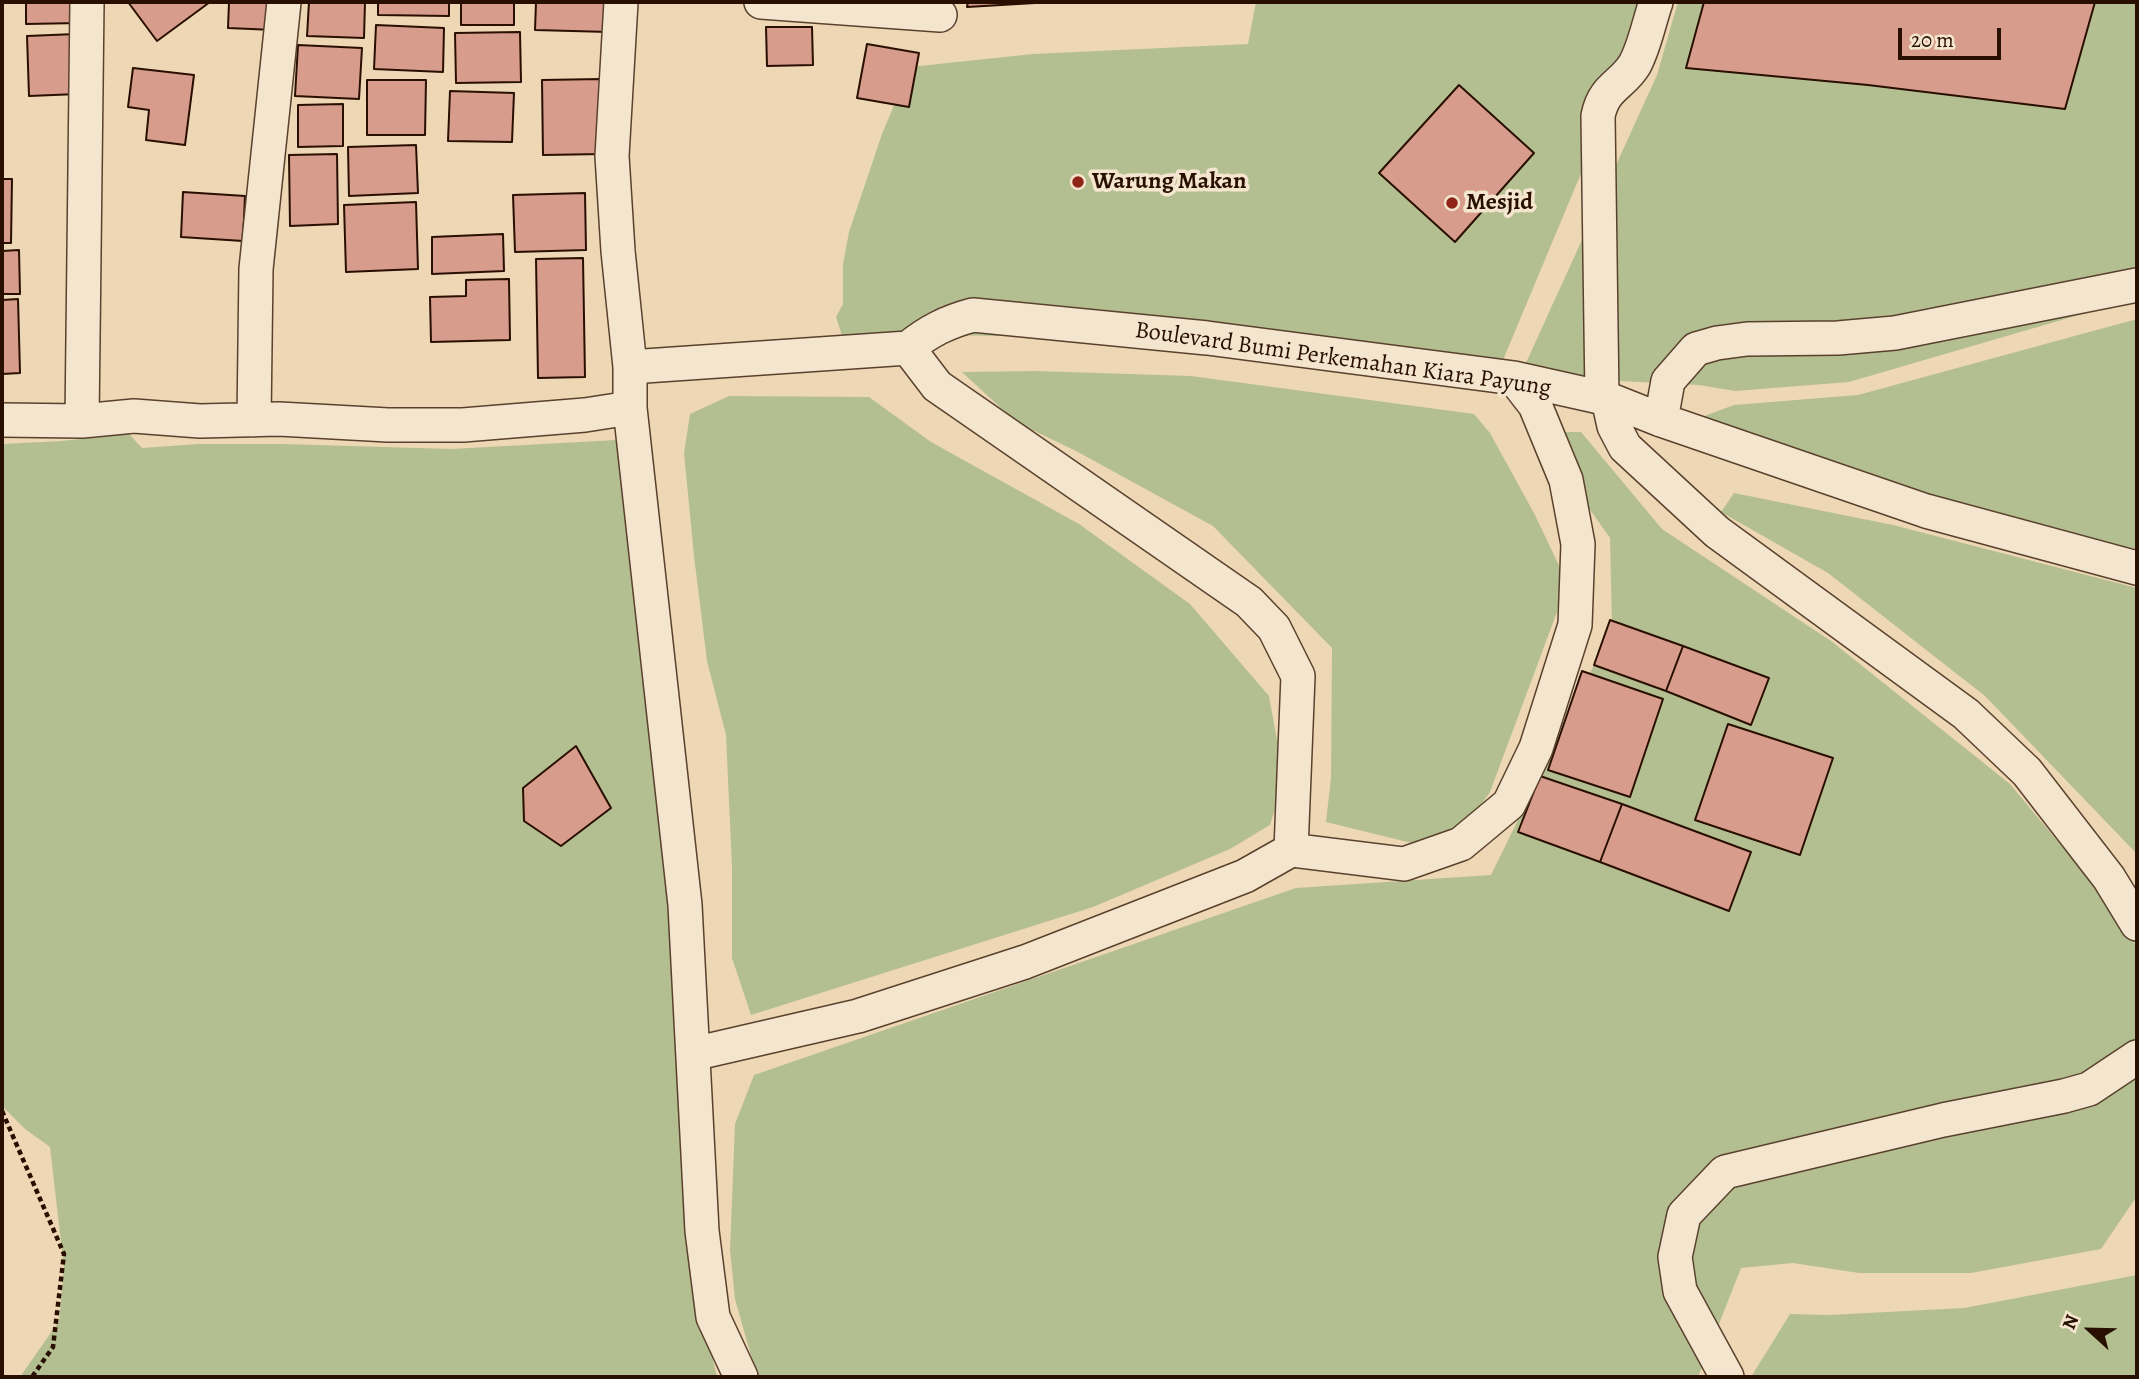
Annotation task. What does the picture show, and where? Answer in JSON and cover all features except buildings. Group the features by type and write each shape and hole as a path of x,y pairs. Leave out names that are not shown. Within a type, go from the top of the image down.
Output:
{"street":[{"path":"82,421 88,2"},
{"path":"254,419 256,270 284,2"},
{"path":"621,2 612,156 630,367 630,408 685,905 702,1231 713,1317 741,1377"},
{"path":"761,2 940,15"},
{"path":"1656,2 1634,66 1608,92 1600,104 1598,116 1605,399 1614,426 1625,447 1717,532 1966,714 2027,772 2109,878 2137,924"},
{"path":"1661,420 1668,381 1696,349 1717,343 1747,339 1838,338 1895,333 2137,285"},
{"name":"Boulevard Bumi Perkemahan Kiara Payung","path":"908,348 929,331 951,321 972,316 1207,338 1514,378 1605,399 1926,511 2137,568"},
{"path":"630,367 908,348 937,386 1249,602 1274,628 1298,676 1291,850"},
{"path":"693,1055 858,1016 1025,962 1245,876 1291,850 1404,864 1461,844 1509,804 1536,748 1576,625 1578,544 1566,480 1535,405 1514,378"},
{"path":"2,420 82,421 134,416 200,421 254,419 388,425 463,425 585,415 630,408"},
{"path":"1727,1377 1680,1291 1675,1257 1684,1215 1726,1172 1943,1120 2064,1096 2089,1089 2137,1057"}],"path":[{"path":"2,1111 64,1254 53,1347 32,1377"}],"green space":[{"path":"1256,2 1643,2 1628,61 1493,384 1113,335 871,333 844,342 836,317 843,304 843,264 849,232 882,134 910,67 1033,54 1248,44"},
{"path":"1678,2 2137,2 2137,298 1849,382 1735,391 1699,385 1520,376 1657,75"},
{"path":"2137,319 2137,549 2103,544 1700,436 1699,418 1734,405 1858,395"},
{"path":"1036,371 1191,376 1474,414 1490,433 1535,515 1563,574 1557,612 1490,792 1457,839 1424,846 1326,822 1331,778 1332,648 1213,526 1076,451 1016,422 962,372"},
{"path":"729,396 869,397 931,442 1079,524 1190,604 1269,696 1284,779 1270,825 1230,849 1093,907 751,1015 732,958 732,867 726,735 707,661 684,453 690,414"},
{"path":"1535,432 1581,432 1662,529 1831,641 2010,784 2104,897 2137,947 2137,1196 2101,1249 1971,1273 1859,1273 1793,1263 1741,1268 1698,1377 757,1377 735,1299 730,1250 735,1124 754,1075 1296,888 1491,875 1612,628 1610,538"},
{"path":"129,434 142,448 198,444 283,444 451,449 616,440 634,458 693,1109 685,1242 717,1377 20,1377 59,1321 64,1268 50,1147 25,1129 2,1106 2,444"},
{"path":"1734,493 1893,525 2137,588 2137,854 1985,696 1828,573 1721,512"},
{"path":"2137,1275 2137,1377 1751,1377 1790,1314 1829,1315 1964,1308"}],"place":[{"name":"Warung Makan","path":"1078,182"},
{"name":"Mesjid","path":"1452,203"}]}
